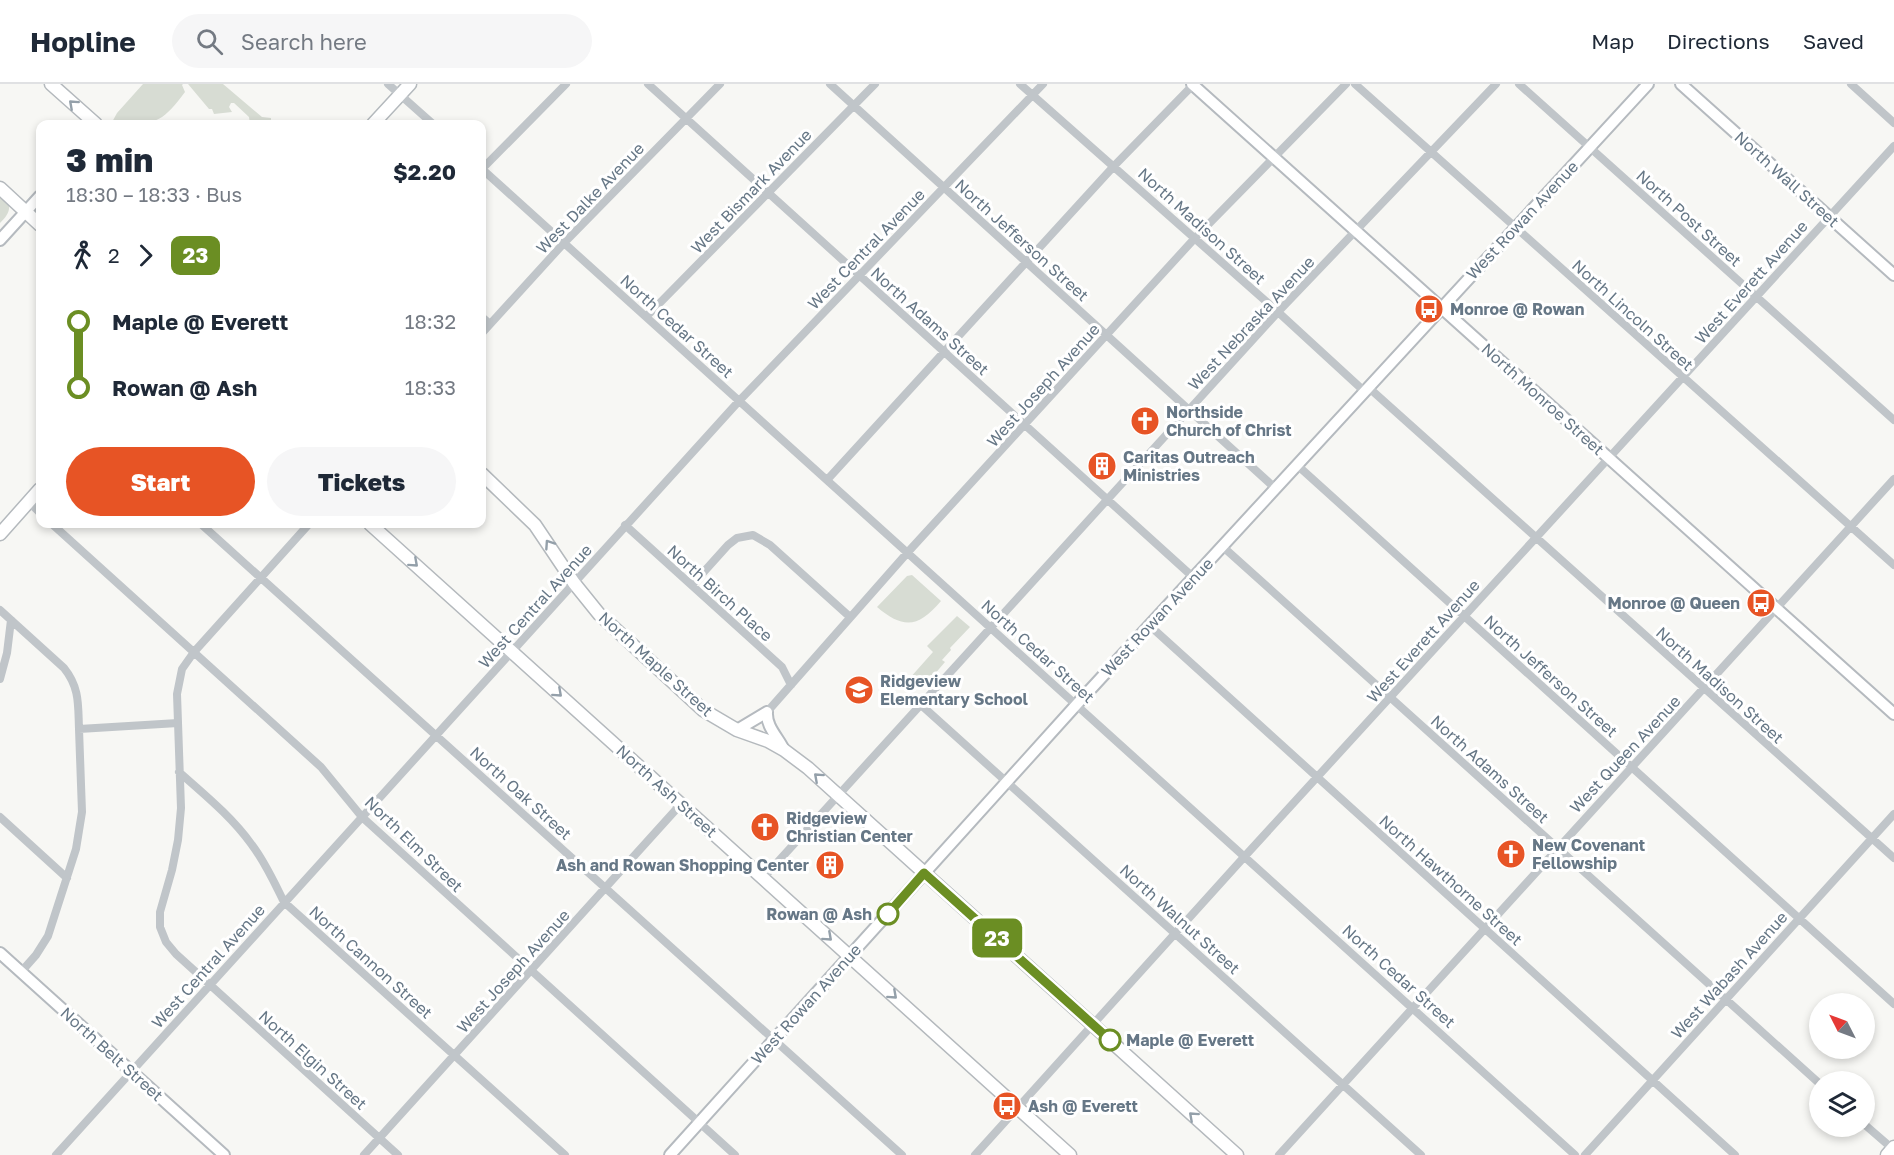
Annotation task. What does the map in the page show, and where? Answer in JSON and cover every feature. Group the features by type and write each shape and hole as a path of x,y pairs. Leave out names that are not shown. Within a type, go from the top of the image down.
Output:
{"main road":[{"path":"51,84 92,120"},
{"path":"377,120 411,84"},
{"path":"0,188 36,221"},
{"name":"North Maple Street","path":"486,478 535,525 574,583 599,614 703,710 737,730 768,741 784,750 838,795 1237,1155"},
{"path":"0,534 36,494"},
{"name":"North Ash Street","path":"374,528 1070,1155"}],"street":[{"path":"388,84 428,120"},
{"path":"486,165 566,84"},
{"name":"North Adams Street","path":"648,84 1193,577"},
{"name":"West Dalke Avenue","path":"486,328 564,243 720,84"},
{"name":"North Jefferson Street","path":"830,84 1275,488"},
{"name":"West Bismark Avenue","path":"646,317 875,84"},
{"name":"North Madison Street","path":"1020,84 1535,537 1894,858"},
{"name":"West Central Avenue","path":"56,1155 739,400 1043,84"},
{"path":"827,480 1114,166 1193,84"},
{"name":"North Monroe Street","path":"1193,84 1894,714"},
{"name":"West Joseph Avenue","path":"767,712 849,617 1196,238 1346,84"},
{"name":"North Lincoln Street","path":"1355,84 1894,565"},
{"name":"West Nebraska Avenue","path":"763,878 1278,312 1496,84"},
{"name":"North Post Street","path":"1519,84 1894,420"},
{"name":"West Rowan Avenue","path":"670,1155 1077,704 1648,84"},
{"name":"North Wall Street","path":"1680,84 1894,274"},
{"path":"1851,84 1894,123"},
{"name":"West Everett Avenue","path":"975,1155 1535,537 1894,146"},
{"name":"North Cedar Street","path":"486,173 1575,1155"},
{"path":"0,240 36,201"},
{"path":"486,320 490,324"},
{"name":"North Jefferson Street","path":"1297,465 1894,1004"},
{"name":"West Queen Avenue","path":"1280,1155 1894,478"},
{"path":"29,502 36,509"},
{"name":"North Birch Place","path":"625,525 782,667 791,685"},
{"name":"North Elm Street","path":"56,528 321,767 362,817 735,1155"},
{"name":"North Oak Street","path":"206,528 902,1155"},
{"path":"194,651 305,528"},
{"path":"692,585 728,545 737,538 753,536 770,545 849,617"},
{"name":"North Adams Street","path":"1222,546 1809,1074"},
{"path":"0,610 64,668 77,689 82,812 76,849 48,936 21,972"},
{"path":"0,679 8,653 11,620"},
{"name":"North Hawthorne Street","path":"1149,626 1735,1155"},
{"name":"North Elgin Street","path":"194,651 182,669 177,694 181,808 172,870 160,912 160,927 166,942 176,954 398,1155"},
{"name":"North Walnut Street","path":"920,704 1421,1155"},
{"path":"737,730 767,712 769,726 784,750"},
{"path":"79,729 178,723"},
{"name":"North Cannon Street","path":"179,772 229,817 251,844 265,863 284,902 565,1155"},
{"name":"West Joseph Avenue","path":"364,1155 681,804"},
{"name":"West Wabash Avenue","path":"1585,1155 1894,813"},
{"path":"0,817 67,878"},
{"name":"North Belt Street","path":"0,952 224,1155"},
{"path":"1875,1134 1892,1150"}],"shaded area":[{"path":"143,84 183,84 185,92 169,111 156,120 113,120"},
{"path":"188,84 223,84 262,117 271,118 271,120 249,120 234,103 231,103 229,107 232,112 214,114 212,109 209,109"},
{"path":"0,198 9,205 9,208 7,215 0,223"},
{"path":"912,575 941,601 926,616 911,622 903,622 877,607 907,576"},
{"path":"957,616 970,627 950,648 951,650 942,660 945,662 922,689 909,679 933,652 927,646"}],"bus line":[{"name":"23","path":"888,914 924,873 1110,1040"}],"place":[{"name":"Monroe @ Rowan","path":"1429,309"},
{"name":"Northside Church of Christ","path":"1145,421"},
{"name":"Caritas Outreach Ministries","path":"1102,466"},
{"name":"Monroe @ Queen","path":"1761,603"},
{"name":"Ridgeview Elementary School","path":"859,690"},
{"name":"Ridgeview Christian Center","path":"765,827"},
{"name":"New Covenant Fellowship","path":"1511,854"},
{"name":"Ash and Rowan Shopping Center","path":"830,865"},
{"name":"Rowan @ Ash","path":"888,914"},
{"name":"Maple @ Everett","path":"1110,1040"},
{"name":"Ash @ Everett","path":"1007,1106"}]}
